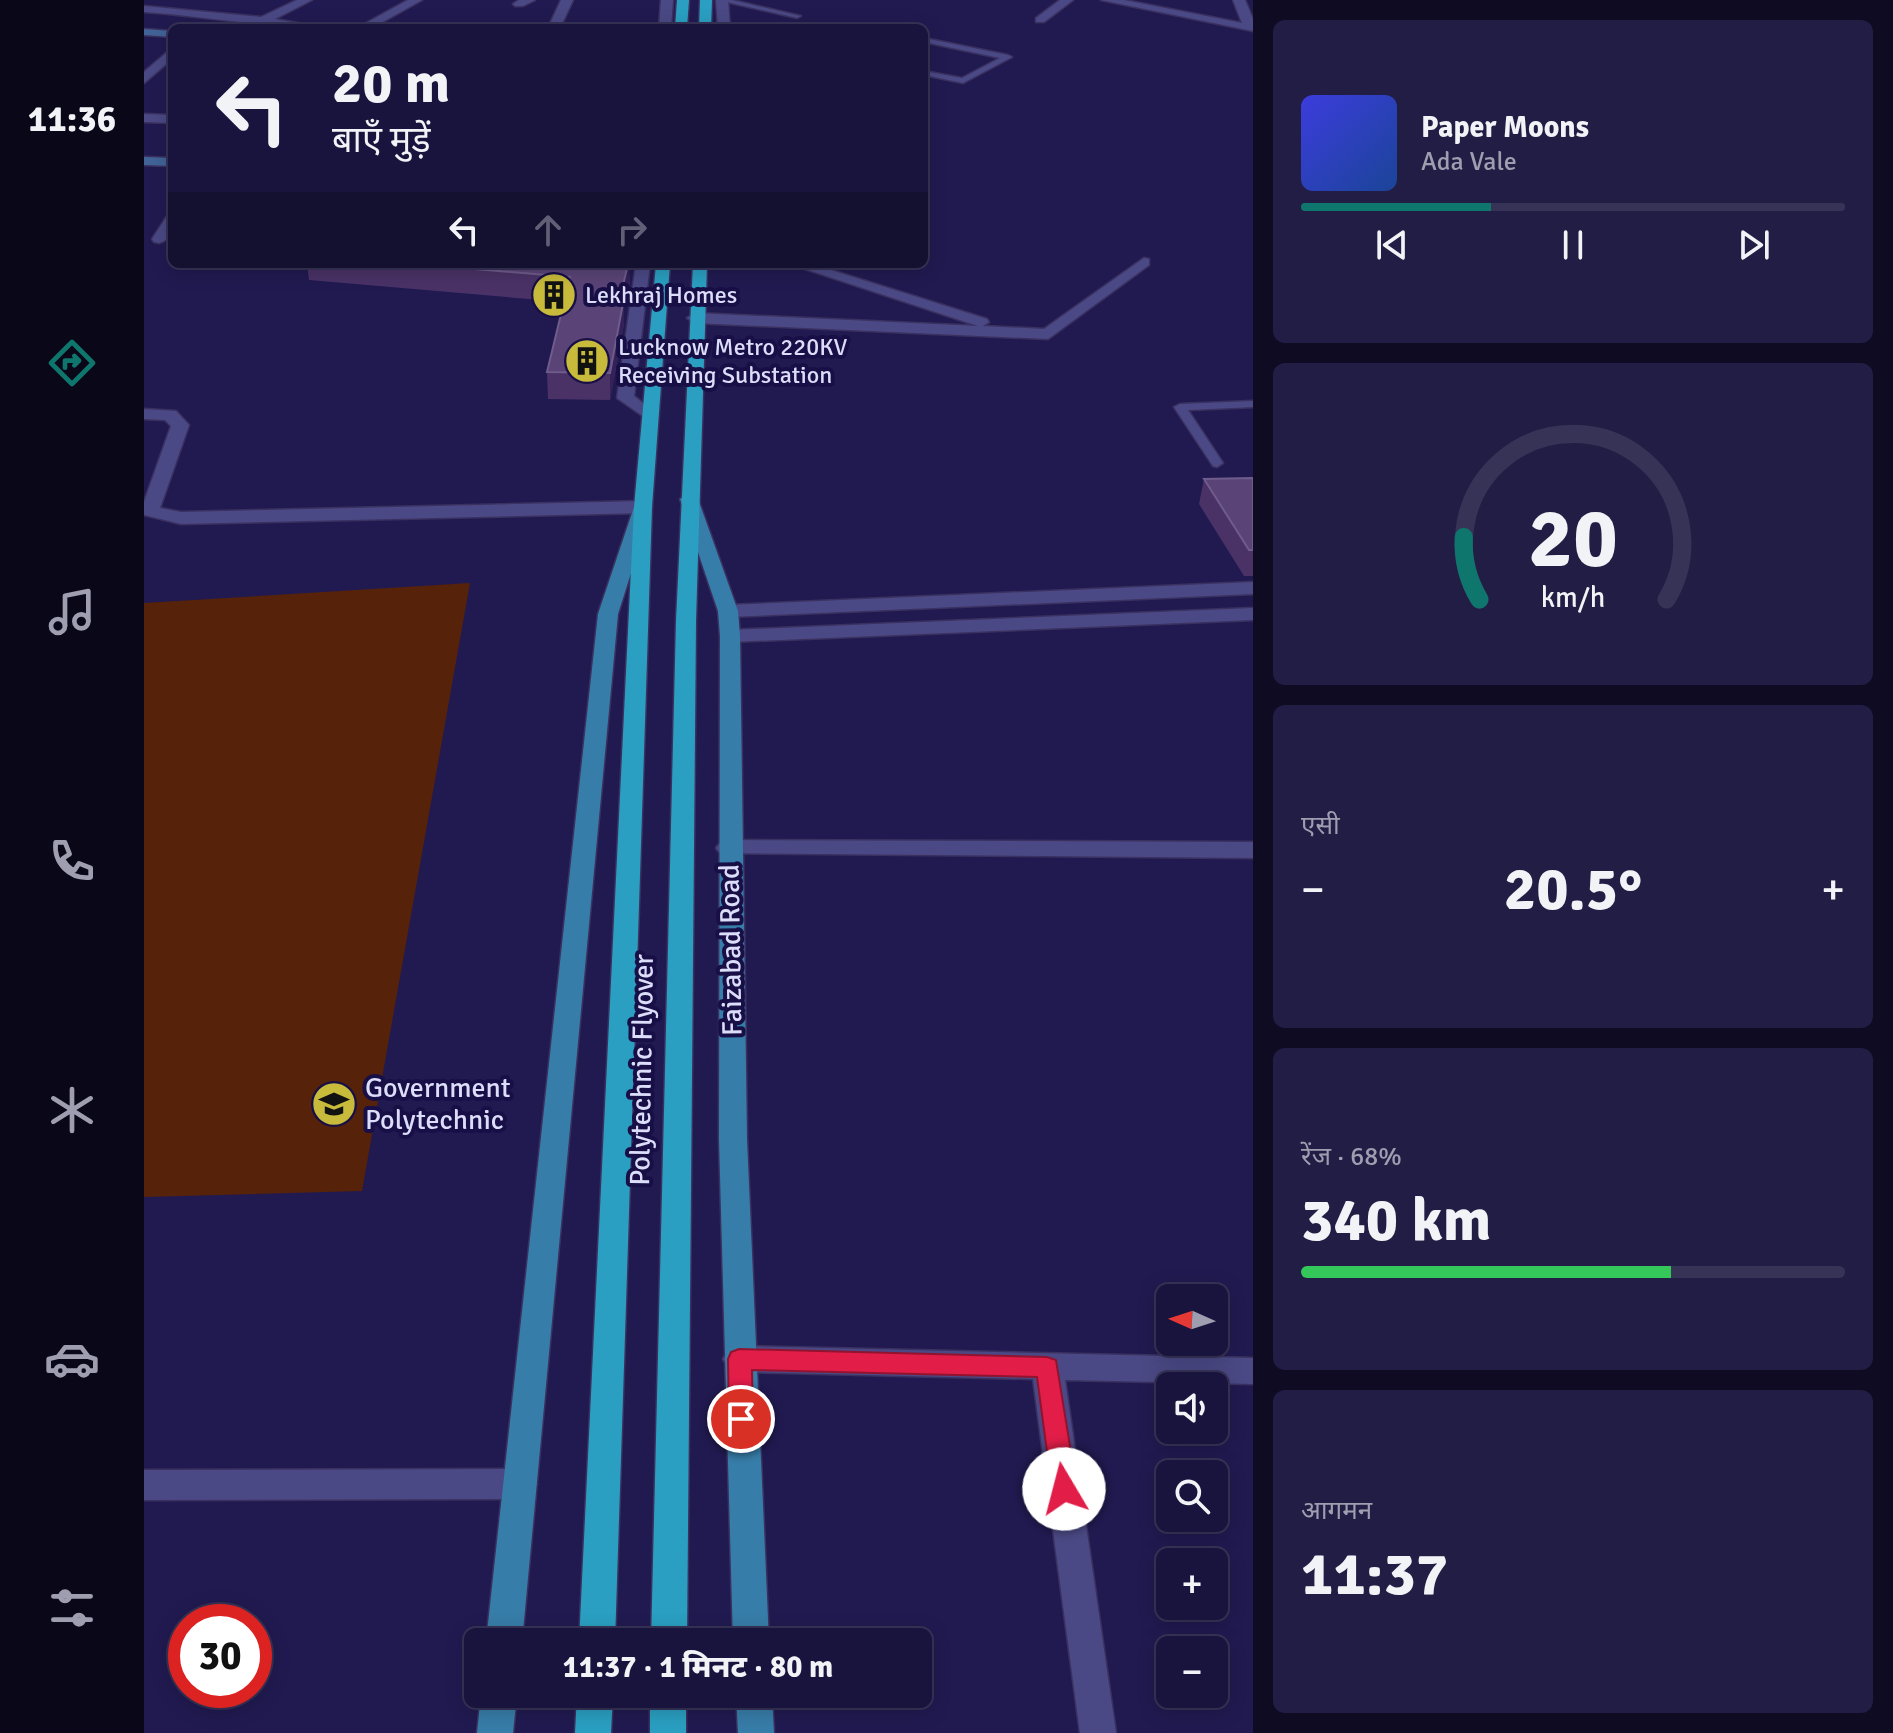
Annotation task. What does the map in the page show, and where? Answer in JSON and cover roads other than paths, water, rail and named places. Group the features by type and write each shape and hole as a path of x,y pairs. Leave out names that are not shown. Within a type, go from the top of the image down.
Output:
{"highway":[{"path":"681,24 683,0"},
{"path":"705,24 706,0"},
{"name":"Polytechnic Flyover","path":"598,1628 639,589 663,268"},
{"name":"Faizabad Road","path":"689,499 700,268"},
{"name":"Polytechnic Flyover","path":"669,1628 689,499"},
{"path":"593,1733 594,1708"},
{"path":"668,1708 668,1733"}],"main road":[{"name":"Faizabad Road","path":"689,499 729,624 728,848 739,1359 750,1628"},
{"path":"505,1628 608,614 643,507"},
{"path":"495,1733 498,1708"},
{"path":"755,1708 756,1733"}],"street":[{"path":"256,24 306,0"},
{"path":"371,24 416,0"},
{"path":"556,24 567,0"},
{"path":"665,24 667,0"},
{"path":"722,0 724,24"},
{"path":"1040,20 1067,0"},
{"path":"1107,0 1249,27 1239,0"},
{"path":"144,9 206,13 287,24"},
{"path":"144,32 168,34"},
{"path":"144,79 168,56"},
{"path":"144,118 168,119"},
{"path":"144,161 168,162"},
{"path":"159,239 168,225"},
{"path":"695,318 1048,334 1144,262"},
{"path":"642,268 625,398 650,416"},
{"path":"810,268 988,325 990,331"},
{"path":"144,414 170,415 180,425 150,511 181,518 643,507"},
{"path":"729,624 997,599 1253,588"},
{"path":"997,599 1006,624"},
{"path":"729,624 1006,624 1253,614"},
{"path":"728,848 1253,850"},
{"path":"739,1359 1253,1371"},
{"path":"1047,1367 1098,1733"},
{"path":"144,1485 520,1484"}],"lane":[{"path":"722,0 797,16"},
{"path":"928,41 1008,57 963,81 928,74"},
{"path":"1217,463 1180,407 1253,404"}],"place":[{"name":"Lekhraj Homes","path":"554,295"},
{"name":"Lucknow Metro 220KV Receiving Substation","path":"587,361"},
{"name":"Government Polytechnic","path":"334,1104"}]}
